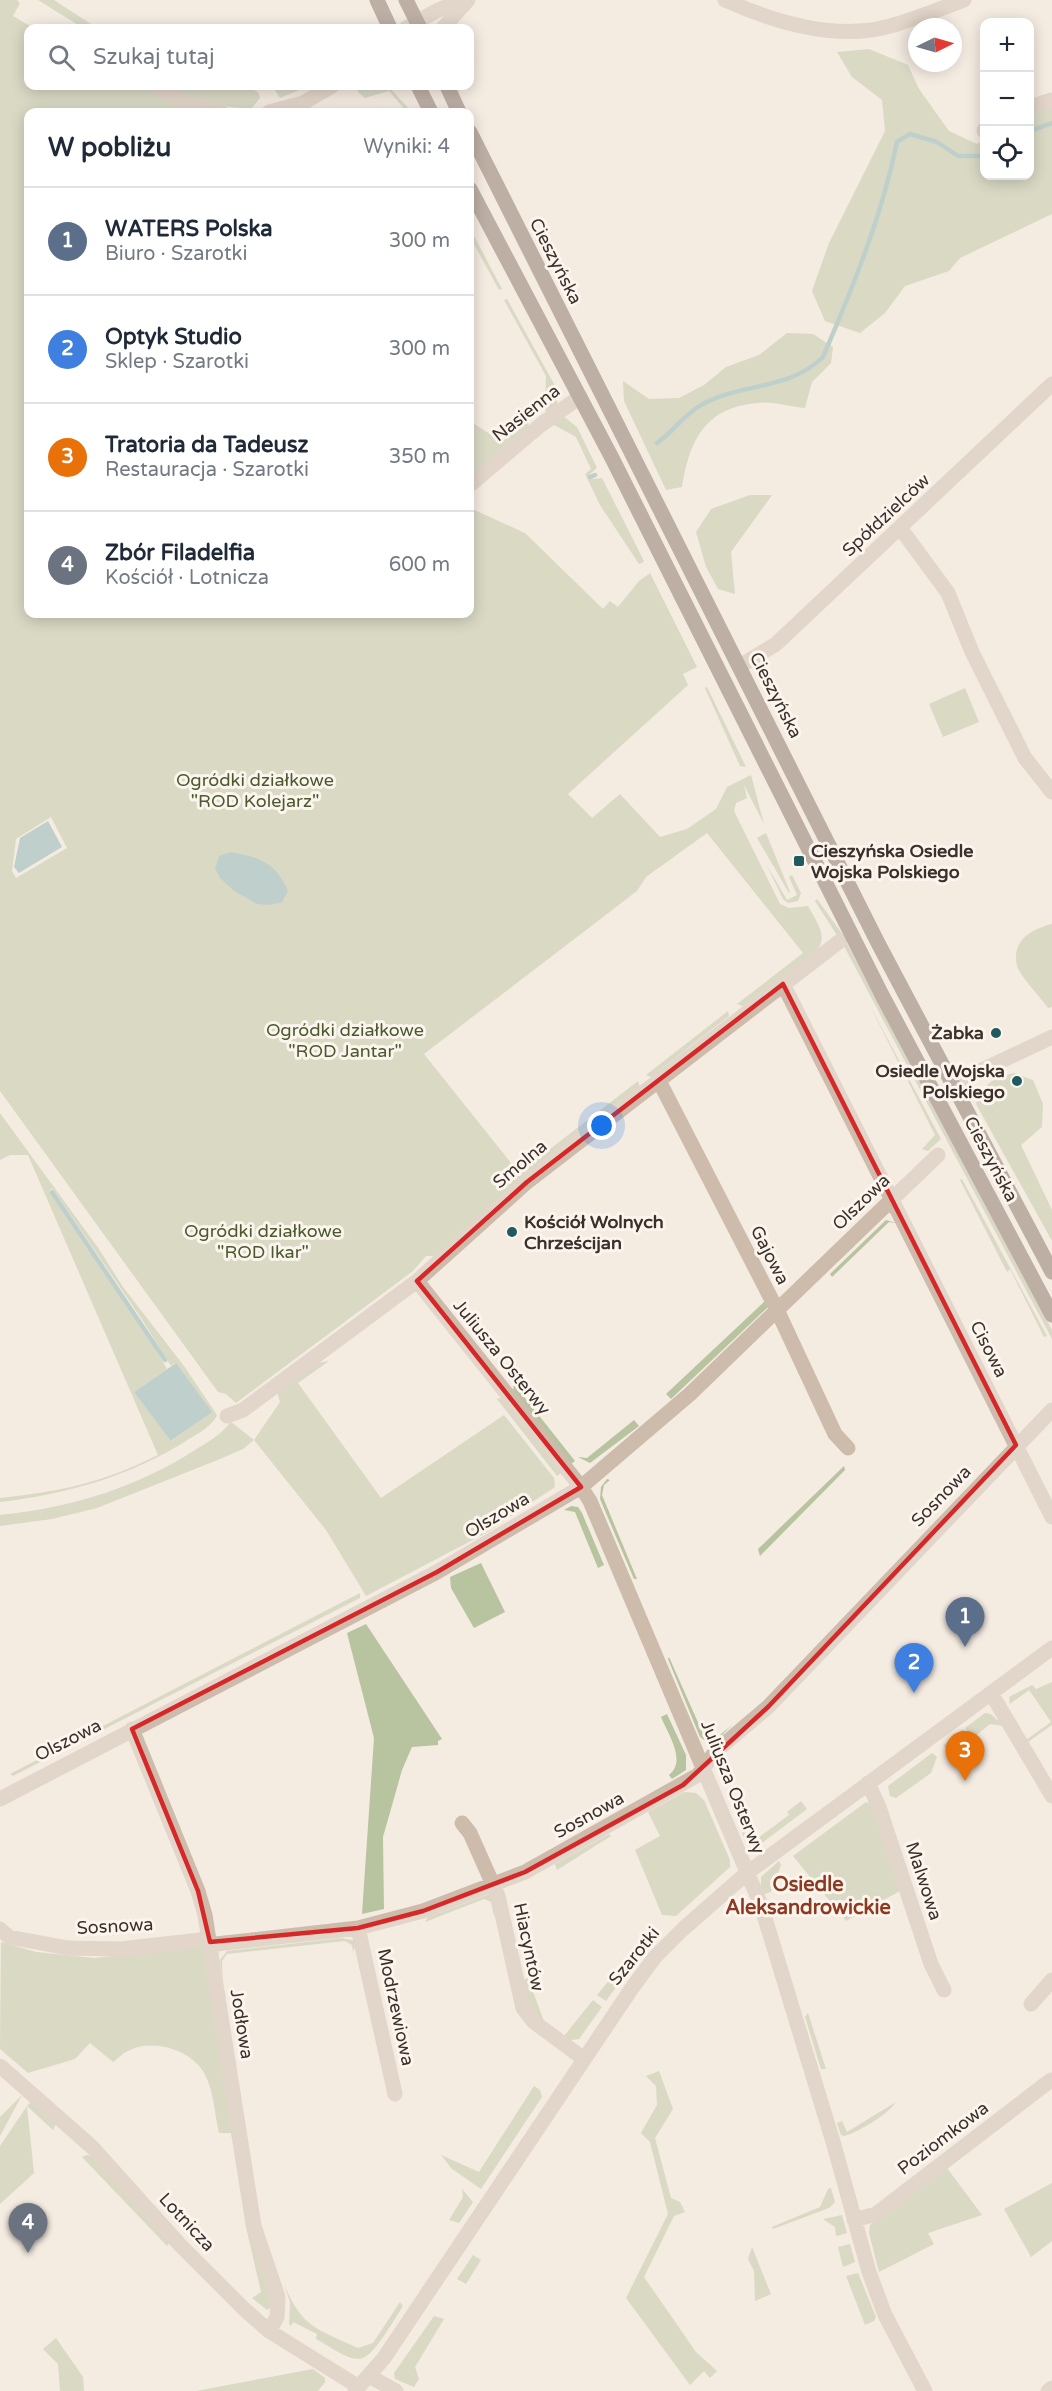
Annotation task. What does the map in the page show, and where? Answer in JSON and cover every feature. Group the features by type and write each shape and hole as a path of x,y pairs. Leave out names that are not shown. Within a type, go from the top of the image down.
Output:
{"main road":[{"path":"377,0 388,24"},
{"path":"406,0 413,24"},
{"path":"420,90 429,108"},
{"path":"449,90 457,108"},
{"name":"Cieszyńska","path":"474,140 878,943 1052,1272"},
{"name":"Cieszyńska","path":"474,197 580,396 877,985 1052,1315"}],"street":[{"path":"417,24 438,10 466,0"},
{"path":"446,24 466,0"},
{"path":"725,0 751,12 804,27 847,31 889,27 964,0"},
{"path":"163,90 183,102 206,108"},
{"path":"283,108 303,102 325,90"},
{"path":"1034,105 1052,100"},
{"name":"Spółdzielców","path":"740,666 776,644 901,529 1052,384"},
{"name":"Nasienna","path":"474,482 543,423 580,396"},
{"path":"901,529 948,593 972,652 1025,758 1052,792"},
{"name":"Smolna","path":"227,1416 243,1410 417,1281 527,1182 840,941"},
{"path":"783,984 891,1199"},
{"path":"952,1084 1052,1037"},
{"name":"Gajowa","path":"658,1079 778,1312 836,1434 848,1448"},
{"name":"Olszowa","path":"0,1799 437,1572 581,1487 682,1402 778,1312 938,1155"},
{"name":"Cisowa","path":"891,1199 1052,1517"},
{"name":"Juliusza Osterwy","path":"417,1281 581,1487 637,1610 761,1905 834,2145 869,2272 885,2315 925,2391"},
{"name":"Sosnowa","path":"0,1929 9,1938 68,1948 121,1949 200,1940 216,1944 358,1928 423,1911 495,1885 553,1858 684,1785 704,1769 716,1751 768,1707 1016,1445 1052,1410"},
{"name":"Szarotki","path":"361,2385 432,2288 584,2059 655,1958 683,1929 747,1873 1052,1648"},
{"path":"991,1693 1052,1796"},
{"name":"Jodłowa","path":"132,1730 198,1891 210,1942 254,2226 278,2297 277,2317 269,2331"},
{"name":"Malwowa","path":"868,1783 879,1807 931,1965 944,1990"},
{"name":"Hiacyntów","path":"462,1823 470,1833 495,1885 523,2008 534,2022 584,2059"},
{"name":"Modrzewiowa","path":"358,1928 395,2094"},
{"path":"1031,2004 1052,1980"},
{"name":"Lotnicza","path":"0,2066 92,2147 189,2254 269,2331 361,2385 396,2391"},
{"name":"Poziomkowa","path":"854,2220 876,2214 1051,2080"},
{"path":"1048,2391 1052,2388"}],"highlighted area":[{"path":"783,984 1016,1445 768,1707 683,1785 525,1872 423,1911 358,1928 210,1942 198,1891 132,1729 437,1572 581,1487 417,1281 527,1182"}],"green space":[{"path":"0,0 17,0 20,3 13,16 26,24 24,24 24,90 153,90 186,108 24,108 24,618 474,618 474,510 525,533 603,609 610,601 618,607 639,581 650,573 697,667 683,674 688,685 568,794 592,818 620,794 660,837 687,829 716,809 727,787 751,775 764,824 744,785 747,798 736,803 734,811 780,904 789,908 808,906 820,928 822,940 816,951 743,1006 737,1004 803,953 707,833 646,877 637,891 424,1054 519,1173 638,1081 640,1087 434,1256 426,1256 413,1271 236,1403 226,1394 218,1392 0,1091","holes":["51,817 67,848 16,878 12,871 16,839"]},
{"path":"38,0 54,0 91,24 77,24"},
{"path":"869,49 908,65 908,72 911,72 919,89 949,131 977,144 980,142 980,180 1034,180 1034,113 1052,106 1052,214 960,258 949,271 905,286 885,313 860,333 825,321 812,291 829,243 885,131 882,100 852,77 837,52"},
{"path":"176,90 254,90 258,92 260,98 252,108 219,105"},
{"path":"275,90 299,90 280,98"},
{"path":"358,90 392,90 408,108 404,108 389,91 365,98"},
{"path":"474,236 502,289 499,290 474,244"},
{"path":"507,299 554,384 558,406 548,413 542,407 545,404 546,376 504,300"},
{"path":"787,333 813,334 833,347 831,363 812,382 805,408 764,403 740,406 725,411 703,429 696,441 685,470 682,487 666,490 624,401 623,381 649,399 679,398 704,385 726,367 759,355"},
{"path":"563,416 577,427 597,468 590,474 593,479 602,478 644,561 642,563 639,564 600,505 585,474 591,469 576,437 554,425 542,433"},
{"path":"527,420 530,428 474,476 474,424 502,442"},
{"path":"750,495 772,495 731,552 735,594 718,589 706,567 696,532 711,509"},
{"path":"707,687 746,767 740,766 705,688"},
{"path":"965,688 979,722 943,737 929,704"},
{"path":"766,833 790,892 789,893 757,838"},
{"path":"766,864 787,900 797,895 789,877 792,875 801,893 798,901 788,903 783,899"},
{"path":"817,899 841,932 1052,1330 1052,1339 845,948 815,901"},
{"path":"1052,924 1052,1007 1048,1008 1019,970 1016,957 1017,949 1025,937 1037,929"},
{"path":"869,1004 941,1139 928,1151 922,1149 935,1135"},
{"path":"728,1011 729,1016 651,1077 646,1075"},
{"path":"1014,1073 1033,1080 1043,1104 1042,1127 1021,1145 1052,1210 1052,1241 976,1104 990,1082"},
{"path":"0,1113 217,1415 209,1426 197,1434 167,1452 122,1473 50,1494 0,1502 0,1498 42,1493 100,1479 158,1455 28,1155 10,1155 0,1160","holes":["52,1188 171,1366 175,1363 211,1412 172,1441 134,1392 167,1369 140,1323 49,1191"]},
{"path":"962,1179 1047,1336 1044,1337 1010,1269 1007,1272 960,1180"},
{"path":"886,1220 896,1223 889,1222 832,1277 830,1274"},
{"path":"765,1301 768,1307 671,1399 666,1394"},
{"path":"329,1361 298,1383 381,1498 504,1415 554,1478 555,1487 486,1533 366,1596 326,1530 254,1440 280,1402 277,1392 318,1363"},
{"path":"514,1384 575,1461 571,1464 513,1390"},
{"path":"497,1399 503,1400 561,1473 557,1476"},
{"path":"634,1420 639,1426 590,1463 578,1457 587,1458"},
{"path":"231,1422 254,1440 243,1449 220,1459 97,1508 52,1519 0,1526 0,1515 76,1501 149,1475 210,1441"},
{"path":"844,1466 845,1470 760,1556 758,1549"},
{"path":"607,1479 610,1480 604,1485 602,1495 637,1579 634,1579 600,1499 601,1487"},
{"path":"571,1506 578,1507 582,1513 604,1565 598,1568 575,1512 564,1510"},
{"path":"481,1563 505,1612 474,1628 451,1588 450,1577"},
{"path":"360,1593 360,1598 13,1776 10,1774"},
{"path":"366,1624 442,1739 438,1741 438,1745 412,1747 402,1770 383,1837 384,1909 362,1914 374,1738 347,1633"},
{"path":"669,1657 704,1736 715,1739 732,1725 716,1741 707,1742 700,1737"},
{"path":"1052,1682 1052,1725 1028,1742 1026,1740 1051,1722 1029,1690 1010,1704 1009,1697 1032,1685 1036,1689"},
{"path":"985,1713 1003,1721 1004,1726 990,1724 973,1738 965,1728"},
{"path":"667,1714 686,1755 686,1770 672,1779 669,1775 674,1769 676,1755 661,1717"},
{"path":"963,1729 971,1740 949,1758 944,1745"},
{"path":"932,1753 937,1757 931,1773 896,1798 890,1796 888,1786"},
{"path":"684,1792 696,1793 704,1800 730,1860 730,1867 676,1916 662,1915 635,1850 660,1836 648,1812"},
{"path":"801,1801 807,1809 762,1843 753,1845 743,1836 741,1825 746,1835 758,1838 789,1815 787,1812"},
{"path":"866,1802 872,1805 900,1891 846,1921 793,1856"},
{"path":"609,1834 611,1836 557,1870 555,1864"},
{"path":"779,1861 781,1865 771,1892 764,1894 761,1877"},
{"path":"490,1894 497,1914 494,1916 491,1902 484,1899 425,1922 428,1917"},
{"path":"342,1938 355,1941 353,1952 352,1945 345,1941 227,1954 222,1961 223,1980 220,1960 227,1951"},
{"path":"1,1942 36,1952 94,1958 203,1947 272,2296 271,2307 267,2310 252,2298 261,2292 246,2227 231,2133 219,2133 211,2092 202,2069 184,2054 161,2046 138,2047 126,2052 113,2062 90,2043 75,2059 28,2073 0,2049"},
{"path":"513,1945 521,1981 528,1978 546,2026 532,2012 527,2003 519,1982"},
{"path":"626,1960 632,1965 606,2001 597,1995"},
{"path":"593,2000 602,2007 579,2039 572,2040 571,2044 548,2028 564,2036"},
{"path":"808,2013 826,2069 821,2069 805,2017"},
{"path":"659,2071 673,2109 655,2138 671,2198 680,2202 685,2212 674,2216 644,2277 696,2352 717,2371 710,2378 704,2371 690,2385 626,2298 668,2214 650,2142 641,2133 657,2105 656,2086 646,2076"},
{"path":"534,2086 540,2090 542,2097 481,2189 452,2169 441,2155 479,2172"},
{"path":"22,2095 0,2136 0,2117"},
{"path":"31,2102 56,2124 53,2130 27,2106"},
{"path":"896,2102 873,2122 845,2136 841,2135 837,2123 842,2121 847,2132"},
{"path":"27,2106 34,2173 0,2204 0,2146"},
{"path":"91,2156 169,2243 167,2246 82,2157"},
{"path":"947,2168 982,2215 928,2233 934,2244 879,2272 869,2233 870,2225"},
{"path":"1052,2183 1052,2241 1031,2257 1004,2209"},
{"path":"831,2188 835,2202 829,2208 773,2229 772,2227 820,2207 828,2189"},
{"path":"462,2189 473,2202 459,2223 449,2220 463,2197"},
{"path":"842,2215 847,2233 836,2236 835,2227 823,2219"},
{"path":"850,2244 855,2262 843,2267 838,2247"},
{"path":"752,2247 771,2294 755,2301 754,2271 748,2259"},
{"path":"473,2255 481,2260 466,2284 457,2279"},
{"path":"858,2273 876,2317 874,2321 865,2325 846,2276"},
{"path":"284,2284 297,2310 305,2319 321,2331 358,2348 373,2343 400,2302 403,2306 371,2352 359,2359 342,2354 316,2339 317,2334 293,2322 291,2326 289,2324 290,2302"},
{"path":"434,2316 444,2319 415,2367 419,2379 414,2387 395,2379 394,2373"},
{"path":"56,2338 83,2377 84,2391 60,2391 58,2364 43,2349"},
{"path":"313,2369 325,2378 325,2382 318,2391 196,2391"}],"water":[{"path":"48,821 62,847 19,873 14,867 20,838"},
{"path":"230,852 258,859 272,868 288,891 282,902 270,905 257,904 233,890 220,878 215,868 219,856"},
{"path":"176,1363 212,1412 171,1441 134,1392"}],"waterway":[{"path":"1034,130 1052,123"},
{"path":"657,443 690,412 703,404 734,392 795,376 823,357 856,278 875,224 897,142 910,134 937,142 958,156 980,156"},
{"path":"590,477 595,475"},
{"path":"52,1192 165,1360"}],"place":[{"name":"Cieszyńska Osiedle Wojska Polskiego","path":"799,861"},
{"name":"Żabka","path":"996,1033"},
{"name":"Osiedle Wojska Polskiego","path":"1017,1081"},
{"name":"Kościół Wolnych Chrześcijan","path":"512,1232"},
{"name":"WATERS Polska","path":"965,1647"},
{"name":"Optyk Studio","path":"914,1693"},
{"name":"Tratoria da Tadeusz","path":"965,1781"},
{"name":"Zbór Filadelfia","path":"28,2253"}],"district":[{"name":"Osiedle Aleksandrowickie","path":"808,1896"}],"park label":[{"name":"Ogródki działkowe \"ROD Kolejarz\"","path":"255,790"},
{"name":"Ogródki działkowe \"ROD Jantar\"","path":"345,1040"},
{"name":"Ogródki działkowe \"ROD Ikar\"","path":"263,1241"}]}
